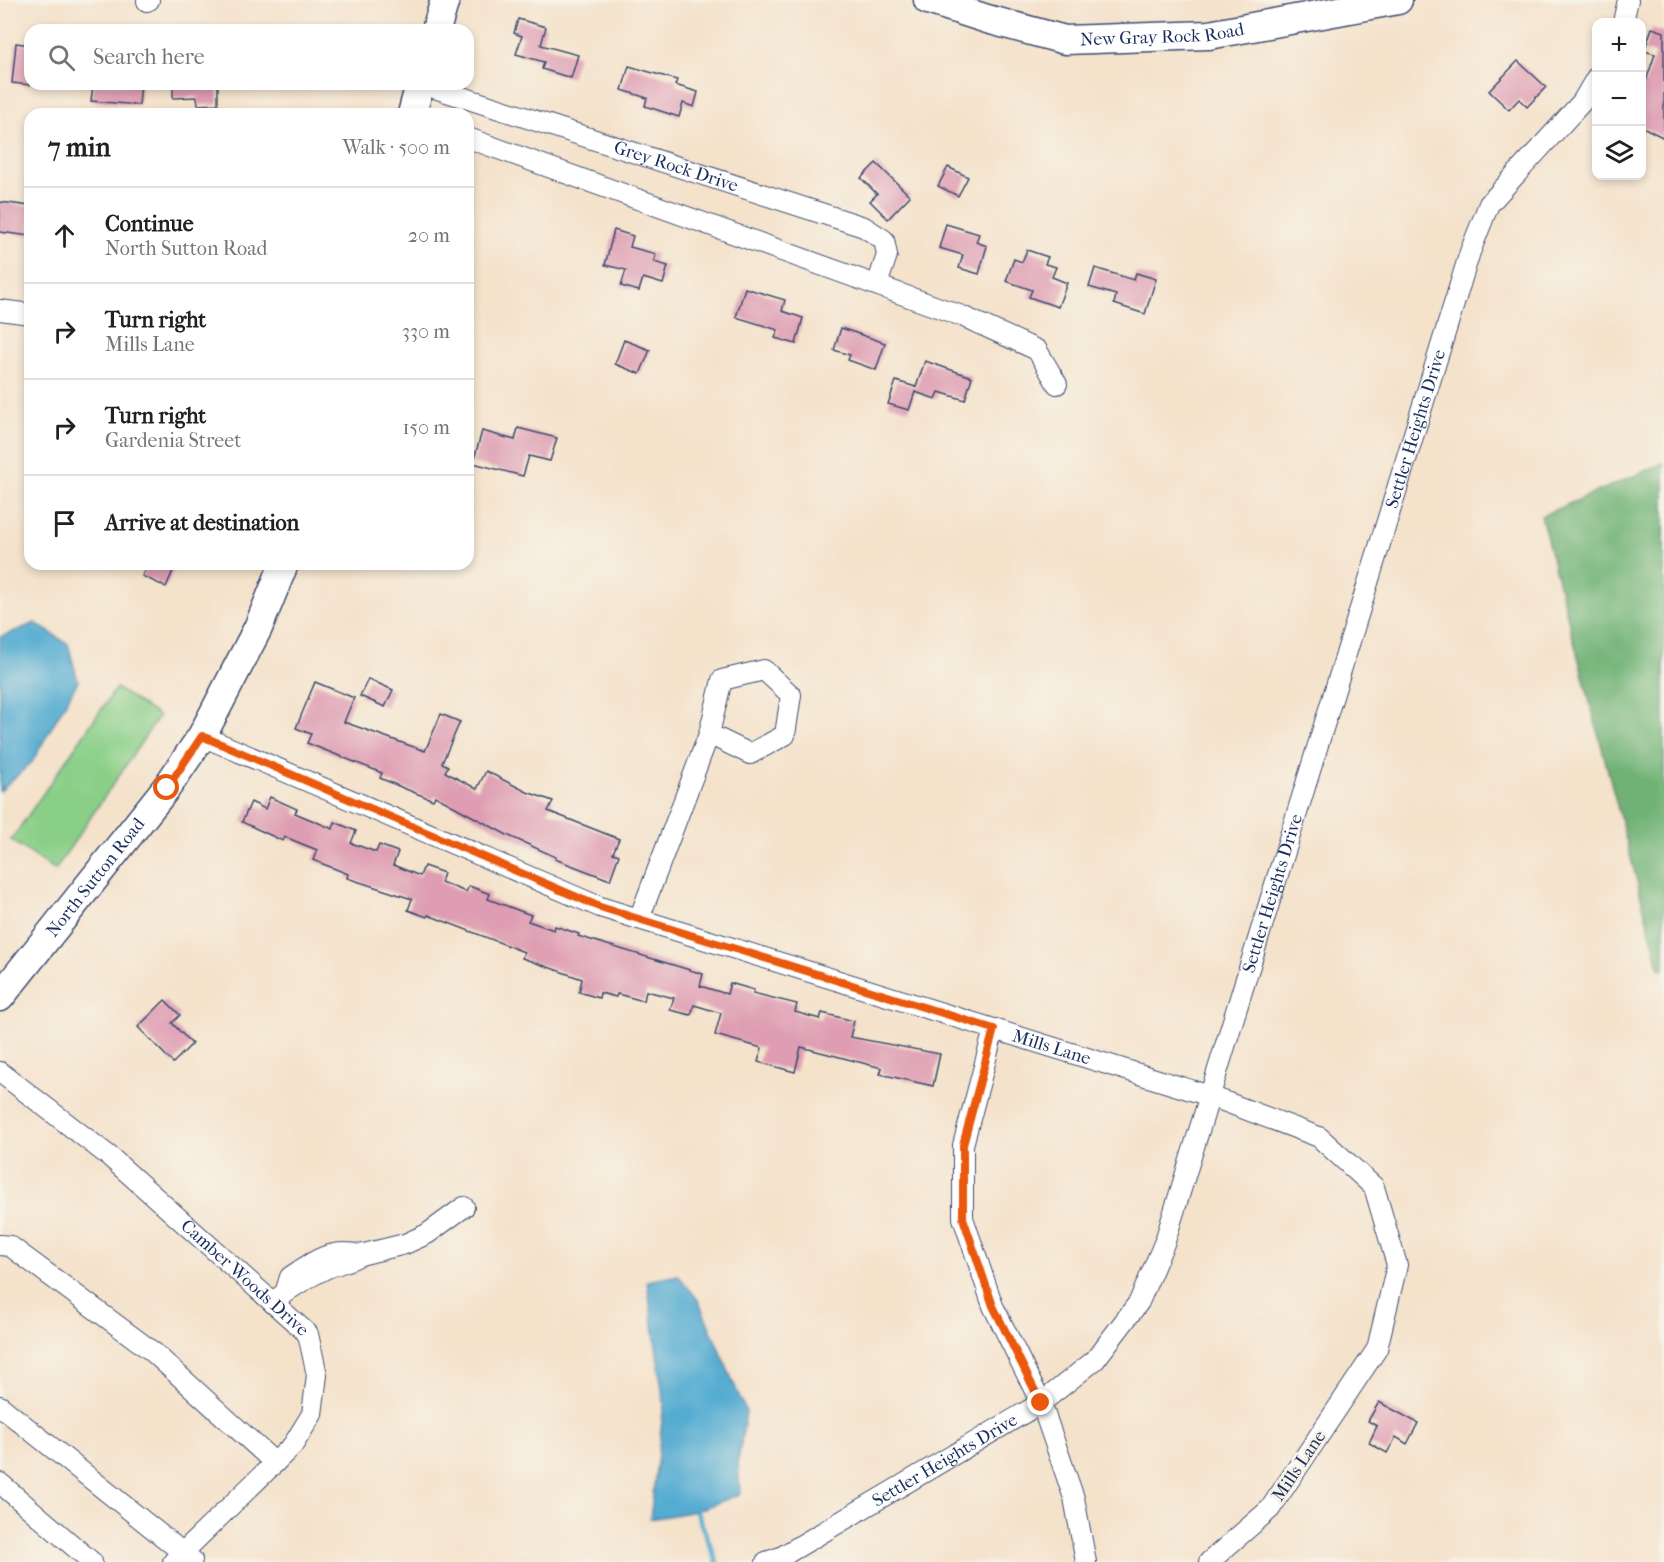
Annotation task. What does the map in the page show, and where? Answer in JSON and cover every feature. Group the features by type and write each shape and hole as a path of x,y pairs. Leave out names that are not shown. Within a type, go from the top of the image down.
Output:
{"main road":[{"path":"438,24 445,0"},
{"name":"New Gray Rock Road","path":"928,0 1065,40 1209,35 1398,0"},
{"path":"414,108 419,90"},
{"name":"North Sutton Road","path":"0,997 167,788 202,736 258,628 282,570"}],"street":[{"path":"1624,18 1628,0"},
{"name":"Settler Heights Drive","path":"766,1562 781,1557 1041,1403 1095,1360 1139,1302 1165,1241 1470,252 1489,204 1582,102 1592,85"},
{"name":"Grey Rock Drive","path":"440,90 864,227 884,240 886,255 877,285"},
{"path":"474,140 962,316 1037,350 1057,384"},
{"path":"0,310 24,313"},
{"path":"639,919 709,734 722,680 764,670 791,695 785,735 750,754 709,734"},
{"name":"Mills Lane","path":"202,736 600,907 1210,1096 1319,1137 1374,1187 1396,1265 1377,1349 1270,1509 1209,1562"},
{"path":"994,1029 963,1145 963,1218 993,1306 1041,1403 1074,1498 1086,1562"},
{"name":"Camber Woods Drive","path":"0,1072 109,1156 279,1296 308,1334 317,1375 312,1413 293,1445 183,1559"},
{"path":"279,1296 298,1286 324,1263 349,1262 360,1255 405,1244 427,1233 464,1207"},
{"path":"0,1245 10,1246 153,1352 275,1463"},
{"path":"0,1406 183,1559"},
{"path":"0,1483 92,1562"}],"green space":[{"path":"1664,463 1664,969 1660,969 1541,516"},
{"path":"116,688 159,716 55,870 11,840"}],"water":[{"path":"35,623 68,644 78,681 32,762 0,791 0,637"},
{"path":"678,1275 698,1300 746,1412 738,1461 740,1494 696,1511 650,1519 664,1404 647,1281"}],"building":[{"path":"518,19 546,27 541,45 578,55 571,78 542,69 544,62 516,54 522,36 514,33"},
{"path":"1652,28 1664,32 1664,138 1646,129 1646,81 1655,54 1646,52"},
{"path":"16,43 24,44 24,84 12,83"},
{"path":"1518,61 1546,87 1527,107 1519,99 1509,110 1489,91"},
{"path":"629,66 677,80 675,85 698,92 694,107 683,103 679,117 645,106 647,98 622,90"},
{"path":"92,90 140,90 139,105 91,101"},
{"path":"173,90 218,90 218,104 198,105 197,97 173,98"},
{"path":"876,163 910,196 888,219 870,201 877,194 861,178"},
{"path":"948,167 968,177 958,196 938,186"},
{"path":"0,202 24,205 24,235 0,232"},
{"path":"946,224 979,234 976,242 987,246 979,274 959,268 963,255 939,248"},
{"path":"614,230 633,236 630,247 656,254 654,262 668,266 663,284 643,278 639,291 621,286 626,270 605,265"},
{"path":"1027,250 1048,257 1045,264 1056,267 1052,277 1067,283 1058,307 1029,297 1032,290 1006,281 1014,259 1022,262"},
{"path":"1095,268 1134,280 1136,273 1156,279 1145,314 1114,304 1116,295 1089,287"},
{"path":"745,288 785,300 782,311 803,318 796,344 775,338 778,330 736,317"},
{"path":"841,328 885,343 876,370 848,360 850,355 834,350"},
{"path":"624,340 650,350 640,374 615,364"},
{"path":"925,361 972,377 965,400 939,392 936,399 915,392 909,410 888,404 896,381 916,387"},
{"path":"518,428 557,438 550,461 529,456 523,476 474,463 482,431 515,440"},
{"path":"145,570 173,570 166,587 142,576"},
{"path":"368,679 393,690 385,707 360,696"},
{"path":"315,682 354,698 344,722 425,751 441,714 460,722 442,763 448,766 445,772 477,789 486,771 527,792 553,801 548,811 619,839 613,853 619,855 610,880 555,859 556,857 507,835 435,796 433,800 403,788 380,778 382,773 307,743 311,734 296,728"},
{"path":"270,797 297,809 295,813 333,829 335,822 356,831 351,843 376,852 379,845 398,852 393,865 420,876 424,866 444,873 441,882 466,892 469,886 490,894 488,899 531,915 528,921 554,930 555,926 579,934 578,936 703,974 700,986 727,994 730,983 754,990 753,993 797,1004 795,1012 820,1019 822,1013 854,1021 850,1037 940,1054 933,1086 880,1074 882,1068 801,1047 795,1072 758,1062 762,1048 715,1035 721,1013 694,1005 691,1015 670,1010 674,998 646,991 644,1001 617,994 616,997 600,993 599,998 579,992 582,979 522,958 524,952 428,915 427,917 408,910 412,899 347,878 348,874 313,860 317,850 285,837 283,841 242,822 251,802 265,809"},
{"path":"165,1000 180,1015 172,1023 192,1044 173,1063 138,1027"},
{"path":"1379,1402 1418,1423 1407,1444 1396,1437 1387,1453 1369,1443 1377,1426 1368,1421"}],"waterway":[{"path":"696,1511 717,1562"}],"route":[{"path":"167,788 202,736 600,907 994,1029 963,1145 963,1218 993,1306 1041,1403"}]}
